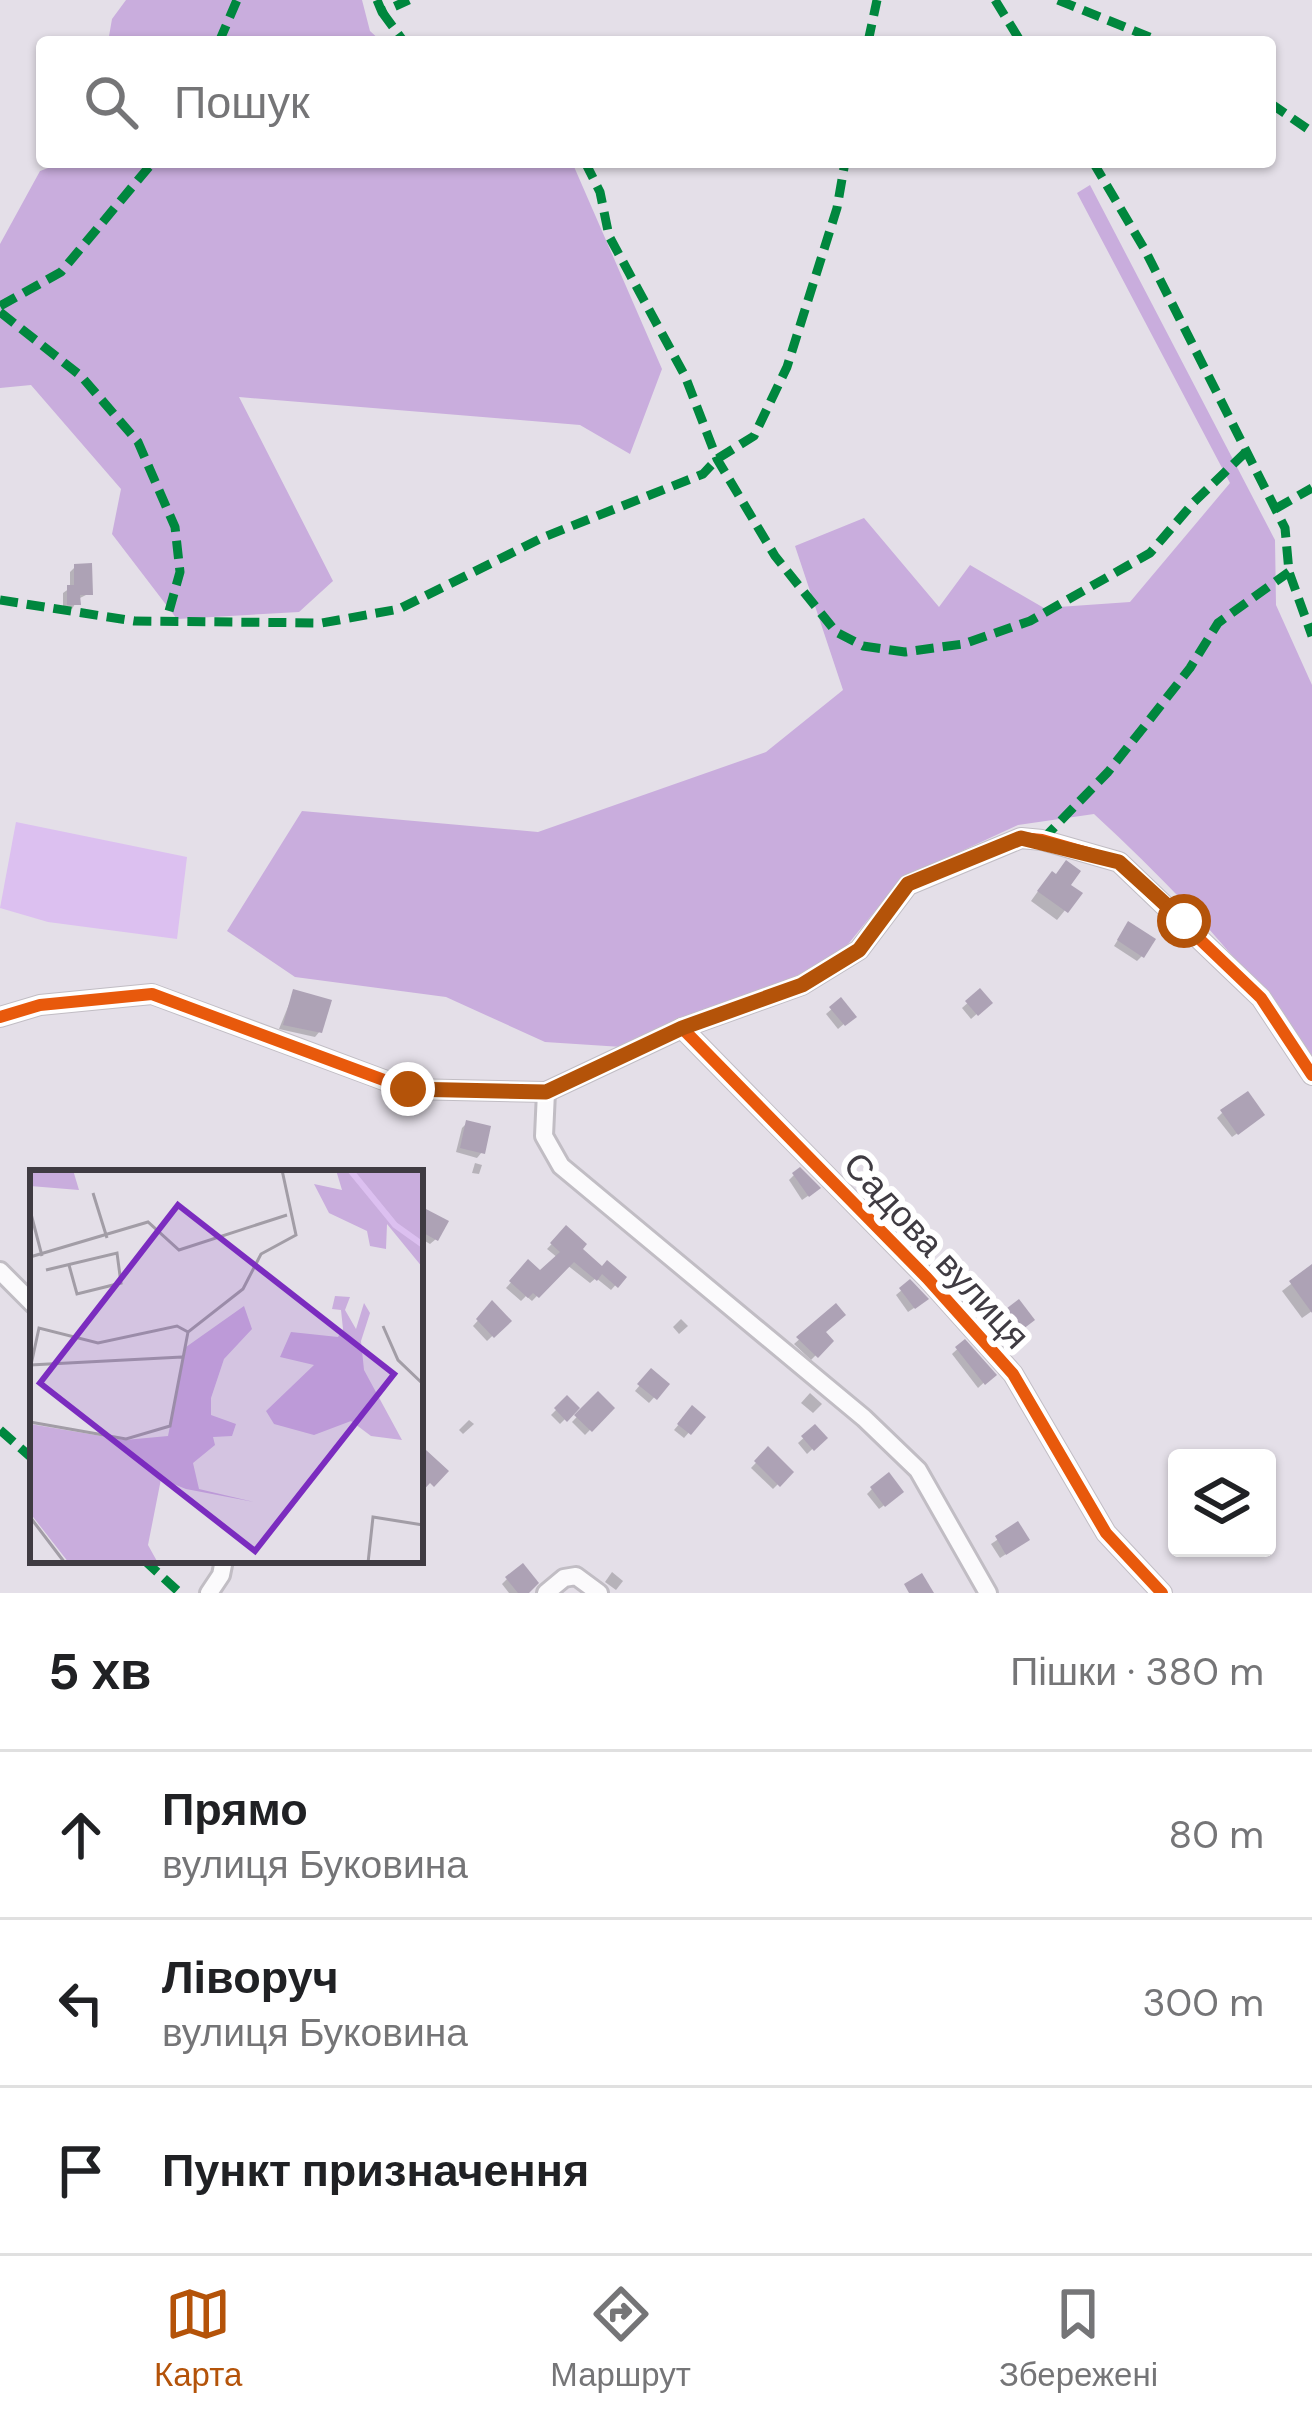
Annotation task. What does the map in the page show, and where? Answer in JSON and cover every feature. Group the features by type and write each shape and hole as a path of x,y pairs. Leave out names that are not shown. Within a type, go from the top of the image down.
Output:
{"street":[{"path":"0,1017 40,1004 152,994 408,1089 546,1092 682,1028 802,985 859,950 908,884 1021,838 1119,862 1261,998 1312,1075"},
{"name":"Садова вулиця","path":"682,1028 927,1278 1013,1374 1106,1532 1162,1593"},
{"path":"546,1092 544,1136 561,1166 864,1418 917,1470 988,1593"},
{"path":"0,1271 30,1301"},
{"path":"209,1593 223,1563"},
{"path":"546,1593 564,1578 576,1576 599,1593"}],"shaded area":[{"path":"126,0 362,0 375,36 109,36 112,19"},
{"path":"575,168 662,369 630,454 580,425 239,397 333,581 299,612 177,619 112,534 121,489 31,385 0,388 0,244 40,171"},
{"path":"1090,185 1275,540 1276,605 1312,685 1312,1062 1211,931 1094,814 1018,825 901,879 845,948 791,979 622,1047 545,1042 446,997 295,977 227,931 302,811 538,832 766,752 843,690 795,546 864,518 939,607 970,565 1044,608 1130,602 1230,483 1077,193"},
{"path":"16,822 187,857 177,939 48,922 0,908"}],"building":[{"path":"92,563 93,595 80,595 81,605 67,605 74,564"},
{"path":"1066,860 1081,871 1071,885 1083,893 1068,913 1037,891"},
{"path":"1128,921 1156,939 1144,958 1117,940"},
{"path":"980,988 993,1003 978,1016 965,1001"},
{"path":"293,989 332,1000 322,1033 283,1025"},
{"path":"841,997 857,1017 845,1026 829,1007"},
{"path":"1248,1091 1265,1115 1238,1135 1220,1110"},
{"path":"466,1120 491,1126 485,1154 460,1148"},
{"path":"800,1167 821,1188 809,1197 792,1173"},
{"path":"424,1208 449,1221 438,1241 423,1233"},
{"path":"566,1225 602,1266 607,1260 627,1277 618,1288 602,1274 597,1281 574,1262 539,1298 533,1293 528,1298 509,1281 528,1259 540,1270 560,1252 550,1243"},
{"path":"1312,1264 1312,1313 1289,1281"},
{"path":"910,1279 929,1299 915,1309 899,1288"},
{"path":"1019,1299 1035,1320 1014,1336 998,1315"},
{"path":"492,1300 512,1321 494,1338 476,1319"},
{"path":"836,1303 846,1315 826,1332 834,1341 818,1358 796,1337"},
{"path":"965,1339 997,1375 985,1385 955,1347"},
{"path":"651,1368 670,1384 657,1400 637,1384"},
{"path":"598,1391 615,1408 592,1432 574,1415"},
{"path":"567,1395 580,1408 567,1422 554,1408"},
{"path":"692,1405 706,1417 691,1435 677,1424"},
{"path":"815,1424 828,1438 814,1451 801,1436"},
{"path":"768,1446 794,1472 780,1487 754,1461"},
{"path":"426,1450 449,1471 434,1487 430,1483 423,1491"},
{"path":"889,1472 904,1492 885,1507 870,1487"},
{"path":"1018,1521 1030,1540 1006,1555 995,1536"},
{"path":"523,1563 539,1583 529,1593 518,1593 505,1577"},
{"path":"922,1573 934,1593 909,1593 904,1584"}],"marked path":[{"path":"222,36 237,0"},
{"path":"377,0 382,12 409,0"},
{"path":"869,36 877,0"},
{"path":"995,0 1017,36"},
{"path":"1058,0 1147,36"},
{"path":"382,12 400,36"},
{"path":"1276,107 1312,132"},
{"path":"0,306 61,272 148,168"},
{"path":"588,168 600,192 609,236 685,376 717,459 775,556 836,632 863,646 905,652 963,644 1030,621 1150,553 1247,451"},
{"path":"0,600 134,621 322,623 399,609 544,537 703,474 717,459 754,436 787,367 837,208 844,168"},
{"path":"1097,168 1145,250 1285,528 1289,572 1312,636"},
{"path":"0,312 81,376 138,442 175,527 180,572 166,622"},
{"path":"1275,509 1312,488"},
{"path":"1042,840 1108,772 1190,668 1218,623 1289,572"},
{"path":"0,1430 30,1456"},
{"path":"147,1563 180,1593"}],"cycle path":[{"path":"0,1017 40,1005 152,994 408,1089 546,1092 682,1028 802,985 859,950 908,885 1021,838 1119,862 1261,998 1312,1075"},
{"path":"682,1028 927,1278 1013,1374 1106,1533 1162,1593"}],"route":[{"path":"408,1089 546,1092 682,1028 802,985 859,950 908,884 1021,838 1119,862 1184,921"}]}
